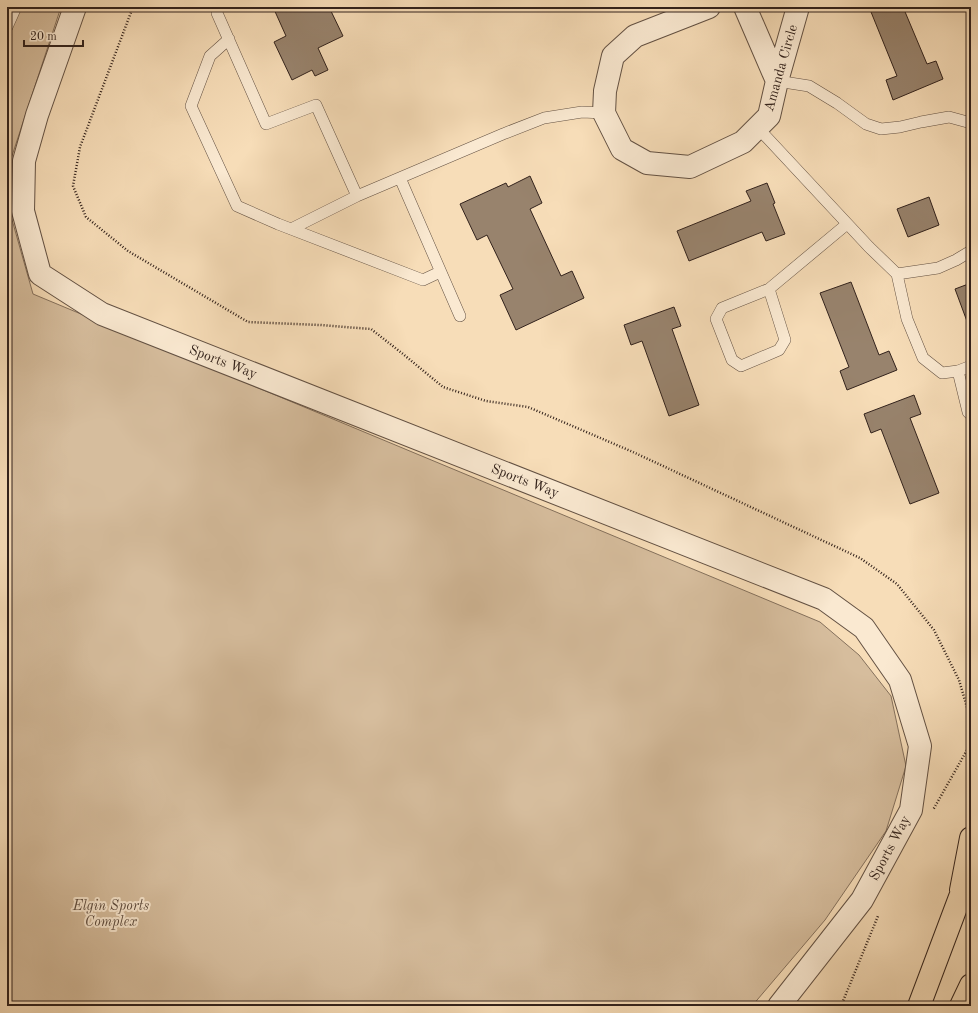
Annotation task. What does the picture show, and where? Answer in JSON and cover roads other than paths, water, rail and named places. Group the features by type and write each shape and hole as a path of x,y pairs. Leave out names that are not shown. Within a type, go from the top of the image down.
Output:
{"highway":[{"path":"960,897 971,838"},
{"path":"919,1006 960,897 971,876"},
{"path":"962,1006 971,985"}],"street":[{"name":"Sports Way","path":"74,7 37,115 24,161 23,211 40,274 102,314 824,598 864,628 869,635 900,680 920,746 910,810 862,900 779,1006"},
{"name":"Amanda Circle","path":"709,7 635,36 613,56 605,91 604,113 622,148 647,163 690,167 743,142 758,128 769,116 777,81 798,7"},
{"path":"746,7 777,81"}],"lane":[{"path":"7,27 16,7"},
{"path":"217,12 266,124 316,105 357,196"},
{"path":"229,39 210,56 191,106 237,206 291,229 423,280 440,272"},
{"path":"777,81 809,86 837,103 866,124 881,129 900,127 949,116 971,123"},
{"path":"291,229 357,196 544,118 582,112 604,113"},
{"path":"758,128 847,224 897,274 907,319 923,358 942,373 958,371 971,366"},
{"path":"400,178 460,316"},
{"path":"769,289 785,340 779,350 741,366 732,360 716,319 722,308 769,289 847,224"},
{"path":"897,274 938,268 971,251"},
{"path":"958,371 968,412 971,415"}],"park label":[{"name":"Elgin Sports Complex","path":"111,914"}]}
